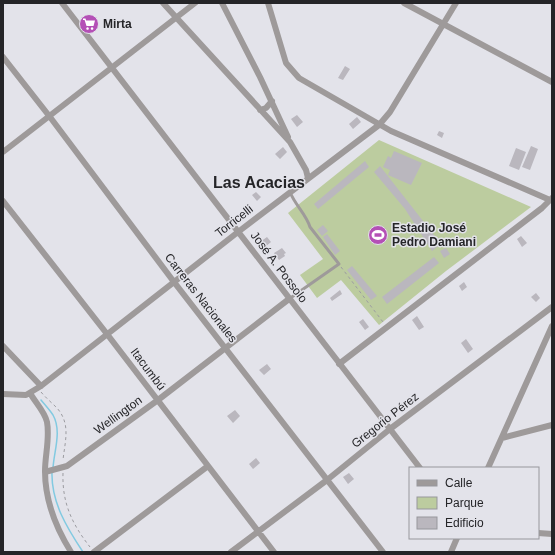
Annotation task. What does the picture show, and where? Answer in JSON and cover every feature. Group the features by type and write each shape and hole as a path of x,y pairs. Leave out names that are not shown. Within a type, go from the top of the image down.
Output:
{"street":[{"name":"José A. Possolo","path":"62,3 419,467"},
{"path":"163,3 290,142"},
{"path":"3,152 195,3"},
{"path":"222,3 272,101 290,142 306,170 308,178"},
{"path":"268,3 284,56 290,68 299,78 391,131 551,199 542,208 339,364"},
{"path":"404,3 552,82"},
{"name":"Torricelli","path":"3,394 20,396 30,393 41,386 238,232 379,125 390,112 456,3"},
{"name":"Carreras Nacionales","path":"3,57 50,116 174,282 383,552"},
{"path":"260,110 266,108 272,101"},
{"name":"Itacumbú","path":"3,201 274,552"},
{"name":"Wellington","path":"47,471 67,466 158,400 289,299"},
{"name":"Gregorio Pérez","path":"231,552 327,480 390,429 552,307"},
{"path":"488,467 552,326"},
{"path":"3,346 41,386"},
{"path":"30,393 47,421 46,489 50,508 71,552"},
{"path":"502,438 552,426"},
{"path":"94,552 208,466"},
{"path":"539,533 552,534"},
{"path":"451,552 457,539"}],"lane":[{"path":"290,192 308,220 310,227 339,264"},
{"name":"Wellington","path":"289,299 339,264"}],"path":[{"path":"339,264 387,327"}],"green space":[{"path":"379,140 531,207 446,271 379,325 341,280 317,298 300,275 323,259 288,213"}],"building":[{"path":"345,66 350,69 343,80 338,78"},
{"path":"297,115 303,122 297,127 291,119"},
{"path":"357,117 361,122 353,129 349,124"},
{"path":"439,131 444,133 442,138 437,135"},
{"path":"531,146 538,149 530,170 522,167"},
{"path":"283,147 287,152 280,159 275,154"},
{"path":"516,148 526,152 519,170 509,166"},
{"path":"394,151 422,163 411,185 388,175 390,170 383,167 388,156 391,158"},
{"path":"365,161 369,167 318,209 314,204"},
{"path":"380,166 441,244 432,251 405,209 374,172"},
{"path":"256,192 261,197 257,201 252,195"},
{"path":"323,225 328,231 322,236 317,230"},
{"path":"327,234 340,251 335,255 323,237"},
{"path":"521,236 527,243 522,247 517,239"},
{"path":"267,237 271,242 265,247 260,242"},
{"path":"282,248 286,253 284,254 285,256 279,260 274,253"},
{"path":"446,248 450,254 444,258 440,251"},
{"path":"434,257 439,263 387,304 382,297"},
{"path":"352,266 377,296 371,300 347,270"},
{"path":"464,282 467,287 462,291 459,286"},
{"path":"340,290 342,294 332,301 330,298"},
{"path":"536,293 540,298 536,302 531,297"},
{"path":"417,316 424,327 419,330 412,320"},
{"path":"363,319 369,327 365,330 359,322"},
{"path":"466,339 473,349 468,353 461,343"},
{"path":"267,364 271,369 264,375 259,370"},
{"path":"235,410 240,416 233,423 227,416"},
{"path":"256,458 260,463 253,469 249,464"},
{"path":"349,473 354,479 348,484 343,477"}],"waterway":[{"path":"41,400 56,421 57,441 53,468"},
{"path":"52,472 52,483 57,504 71,534 83,552"}],"place":[{"name":"Mirta","path":"89,24"},
{"name":"Estadio José Pedro Damiani","path":"378,235"}],"district":[{"name":"Las Acacias","path":"259,182"}]}
